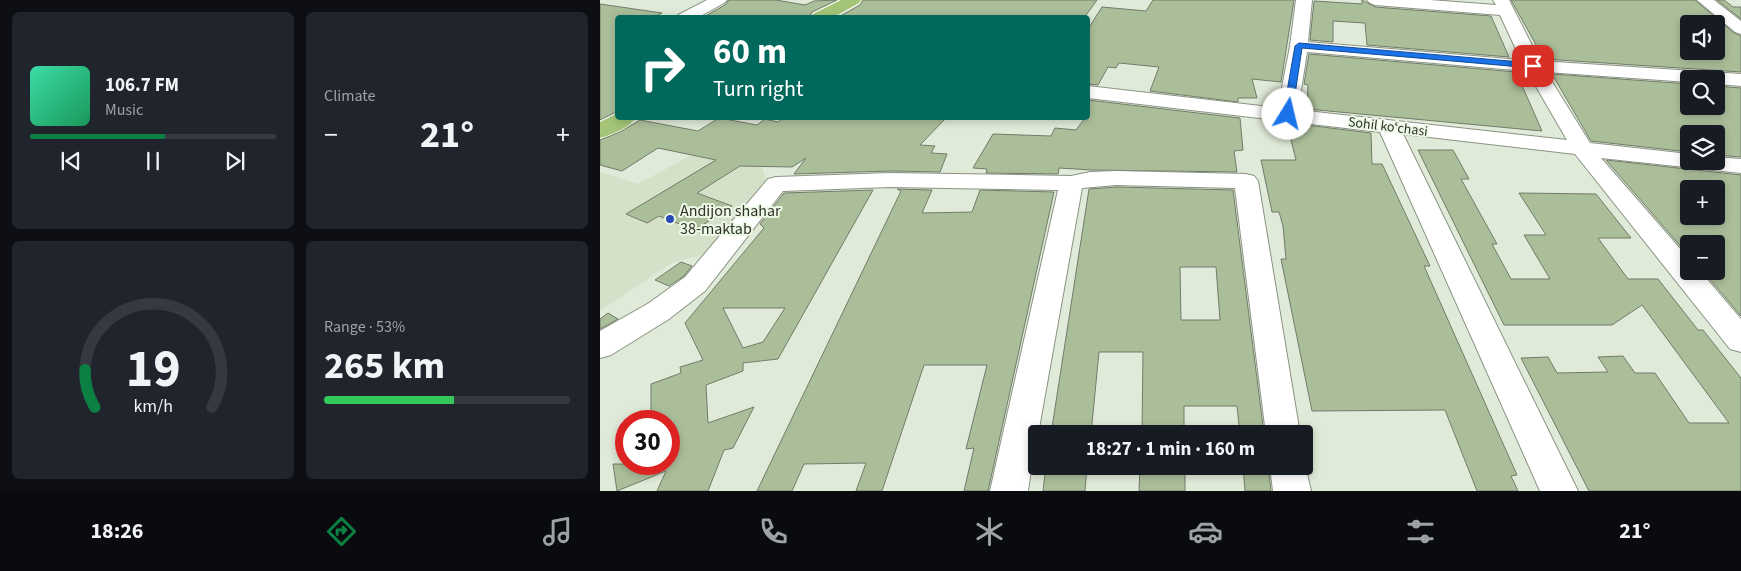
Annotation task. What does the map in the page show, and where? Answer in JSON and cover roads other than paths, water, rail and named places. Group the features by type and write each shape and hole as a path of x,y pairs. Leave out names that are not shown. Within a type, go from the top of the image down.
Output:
{"main road":[{"path":"825,15 853,0"},
{"path":"600,131 621,120"}],"street":[{"path":"690,15 719,0"},
{"path":"1288,114 1304,0"},
{"path":"1375,0 1504,5 1533,66 1583,150 1741,340"},
{"path":"1706,0 1741,29"},
{"path":"1299,46 1533,66 1741,80"},
{"name":"Sohil koʻchasi","path":"1090,92 1680,160"},
{"path":"1388,126 1559,491"},
{"path":"1725,164 1741,166"},
{"path":"600,346 659,311 695,284 776,184 890,180 1071,183 1098,178 1246,181 1282,425"},
{"path":"1009,491 1071,183"},
{"path":"1289,475 1292,491"}],"place":[{"name":"Andijon shahar 38-maktab","path":"670,219"}]}
